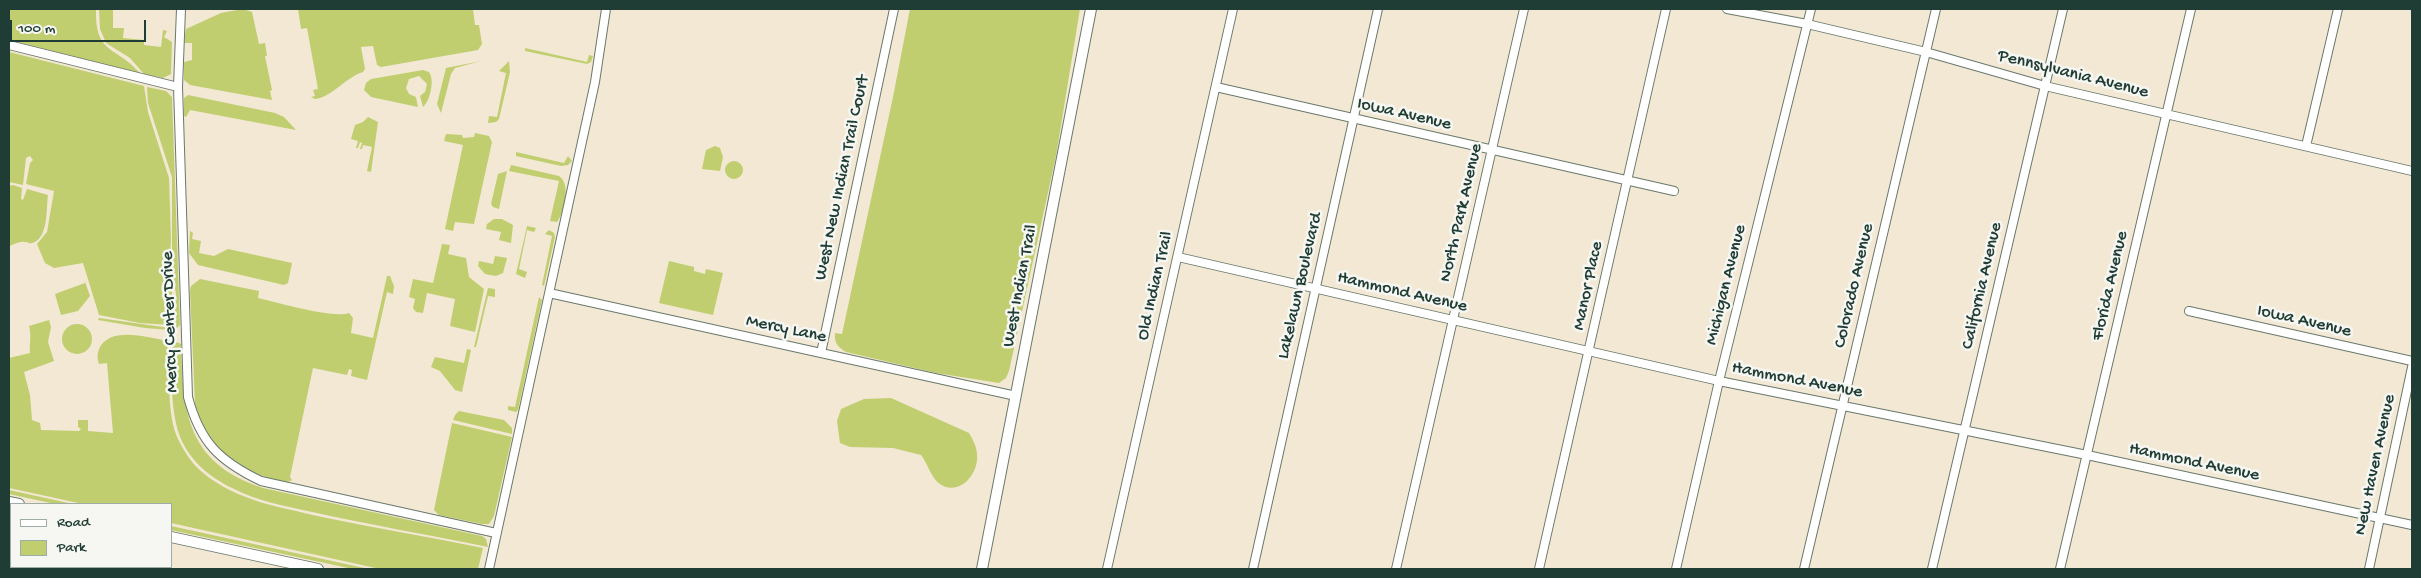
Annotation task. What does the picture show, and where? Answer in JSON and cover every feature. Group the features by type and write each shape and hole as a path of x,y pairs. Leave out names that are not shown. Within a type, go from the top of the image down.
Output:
{"main road":[{"name":"West Indian Trail","path":"982,569 1091,9"},
{"path":"172,537 318,569"}],"street":[{"name":"Mercy Center Drive","path":"180,9 178,87 188,397 194,420 205,439 218,456 231,466 260,481 496,533"},
{"path":"488,569 596,82 606,9"},
{"name":"West New Indian Trail Court","path":"821,354 894,9"},
{"name":"Old Indian Trail","path":"1107,569 1233,9"},
{"name":"Lakelawn Boulevard","path":"1253,569 1378,9"},
{"name":"North Park Avenue","path":"1396,569 1524,9"},
{"name":"Manor Place","path":"1539,569 1590,352 1666,9"},
{"name":"Pennsylvania Avenue","path":"1727,9 1807,24 1926,52 2045,86 2412,171"},
{"name":"Michigan Avenue","path":"1676,569 1719,381 1811,9"},
{"name":"Colorado Avenue","path":"1804,569 1936,9"},
{"name":"California Avenue","path":"1932,569 2063,9"},
{"name":"Florida Avenue","path":"2060,569 2191,9"},
{"path":"2306,146 2338,9"},
{"path":"9,46 178,87"},
{"name":"Iowa Avenue","path":"1216,87 1674,191"},
{"name":"Hammond Avenue","path":"1178,257 1719,381 2087,455 2412,525"},
{"name":"Mercy Lane","path":"549,293 1016,396"},
{"name":"Iowa Avenue","path":"2189,311 2412,361"},
{"name":"New Haven Avenue","path":"2368,569 2412,367"}],"green space":[{"path":"9,9 96,9 99,34 103,42 140,73 9,40"},
{"path":"99,9 113,9 113,28 124,28 123,38 144,40 144,45 161,47 163,30 167,31 164,37 172,42 171,74 163,78 144,74 130,58 106,43 100,29"},
{"path":"243,9 252,12 259,44 265,43 267,56 265,56 272,90 270,91 272,100 190,85 184,80 184,62 192,60 192,43 184,43 186,29 221,13"},
{"path":"298,9 473,9 475,25 479,25 482,44 478,50 381,67 377,65 373,46 361,47 365,69 363,72 327,95 315,99 311,97 315,96 313,90 318,89 307,28 301,29"},
{"path":"910,9 1080,9 1056,156 1009,371 1006,378 999,383 936,373 846,352 835,339 835,333 842,334"},
{"path":"525,48 587,62 589,55 593,56 591,62 587,64 525,51"},
{"path":"9,52 144,86 148,112 169,178 171,239 169,274 173,299 170,325 140,323 99,315 83,263 54,268 45,263 37,244 47,232 54,191 26,184 30,163 33,160 30,156 26,158 23,185 9,182"},
{"path":"481,61 455,68 451,74 441,113 437,104 446,68"},
{"path":"509,61 510,72 499,119 496,122 488,123 489,116 497,117 506,73 499,71"},
{"path":"423,70 429,72 432,85 428,100 423,107 420,96 425,92 427,84 419,76 409,79 406,88 409,94 416,97 418,107 371,97 364,90 366,83 371,79"},
{"path":"147,87 166,91 172,97 180,325 175,330 173,330 176,294 172,272 172,177 148,103"},
{"path":"188,95 275,113 284,117 296,130 190,110 186,117 184,116 184,98"},
{"path":"368,117 378,122 371,172 367,171 372,147 363,145 362,149 360,149 362,143 360,142 358,148 356,148 358,141 351,139 355,125 363,122"},
{"path":"475,133 489,136 492,142 474,224 455,222 453,231 445,229 463,145 444,141 446,134 462,135 463,138 474,137"},
{"path":"715,146 720,148 723,157 720,171 702,169 706,150"},
{"path":"516,152 564,163 568,156 572,161 568,165 561,166 516,156"},
{"path":"734,161 740,164 743,170 740,176 734,179 728,176 725,170 728,164"},
{"path":"511,165 559,176 563,180 566,198 557,222 550,221 559,181 509,171"},
{"path":"507,171 499,209 491,204 498,174"},
{"path":"13,185 22,188 21,199 23,200 27,189 48,195 46,222 41,235 32,243 21,242 9,246 9,186"},
{"path":"494,219 502,219 513,225 511,243 499,240 501,232 486,229 487,224"},
{"path":"527,226 536,228 534,232 527,230 519,269 527,272 525,278 516,274"},
{"path":"549,230 554,233 555,237 544,286 542,285 552,236 545,234"},
{"path":"190,231 193,233 192,239 201,241 199,253 214,256 228,249 292,263 288,283 284,285 198,265 189,253"},
{"path":"442,244 450,245 448,254 466,258 469,277 484,289 475,332 450,326 455,299 427,293 423,313 416,312 413,308 415,299 409,297 413,279 433,283"},
{"path":"495,256 507,258 503,273 496,276 485,274 478,266 479,261 493,264"},
{"path":"669,261 694,267 694,271 705,274 706,269 723,273 713,315 659,303"},
{"path":"387,276 390,276 394,286 393,294 387,292 367,380 351,376 352,370 349,369 347,375 313,368 290,477 292,480 283,482 259,475 234,461 214,442 199,418 195,404 191,286 200,279 259,291 258,298 291,306 331,314 349,313 353,318 351,333 373,338"},
{"path":"84,279 90,296 78,311 61,315 55,294 85,283"},
{"path":"488,288 495,289 495,297 488,296 476,347 474,347"},
{"path":"539,297 542,300 516,412 508,410 508,406 515,407"},
{"path":"99,318 170,328 170,330 98,320"},
{"path":"49,320 51,327 48,342 54,361 24,372 30,395 32,420 40,423 41,430 79,431 81,429 78,427 78,420 88,420 88,431 113,433 107,363 99,364 99,349 104,342 120,335 141,336 169,341 170,404 174,429 191,461 215,482 259,502 275,506 483,548 478,569 380,569 172,523 172,503 78,503 9,488 9,358 30,353 29,326"},
{"path":"77,324 83,325 91,333 91,345 83,353 77,354 71,353 63,345 62,339 63,333 71,325"},
{"path":"172,340 181,344 184,393 194,433 204,450 218,465 238,478 263,488 482,536 486,539 488,547 261,500 242,493 216,479 190,455 177,429 172,390"},
{"path":"467,349 471,350 462,392 455,390 440,371 431,367 435,357 464,363"},
{"path":"891,398 969,433 976,449 977,462 975,469 966,482 954,488 940,484 934,478 921,455 893,448 850,447 840,443 837,421 841,409 864,399"},
{"path":"459,411 504,420 512,428 512,434 453,420"},
{"path":"452,423 512,437 494,516 489,524 439,515 434,510"},
{"path":"9,490 68,503 50,503 9,494"},
{"path":"10,510 10,568 28,568 9,569"},
{"path":"172,526 369,569 353,569 172,530"}]}
